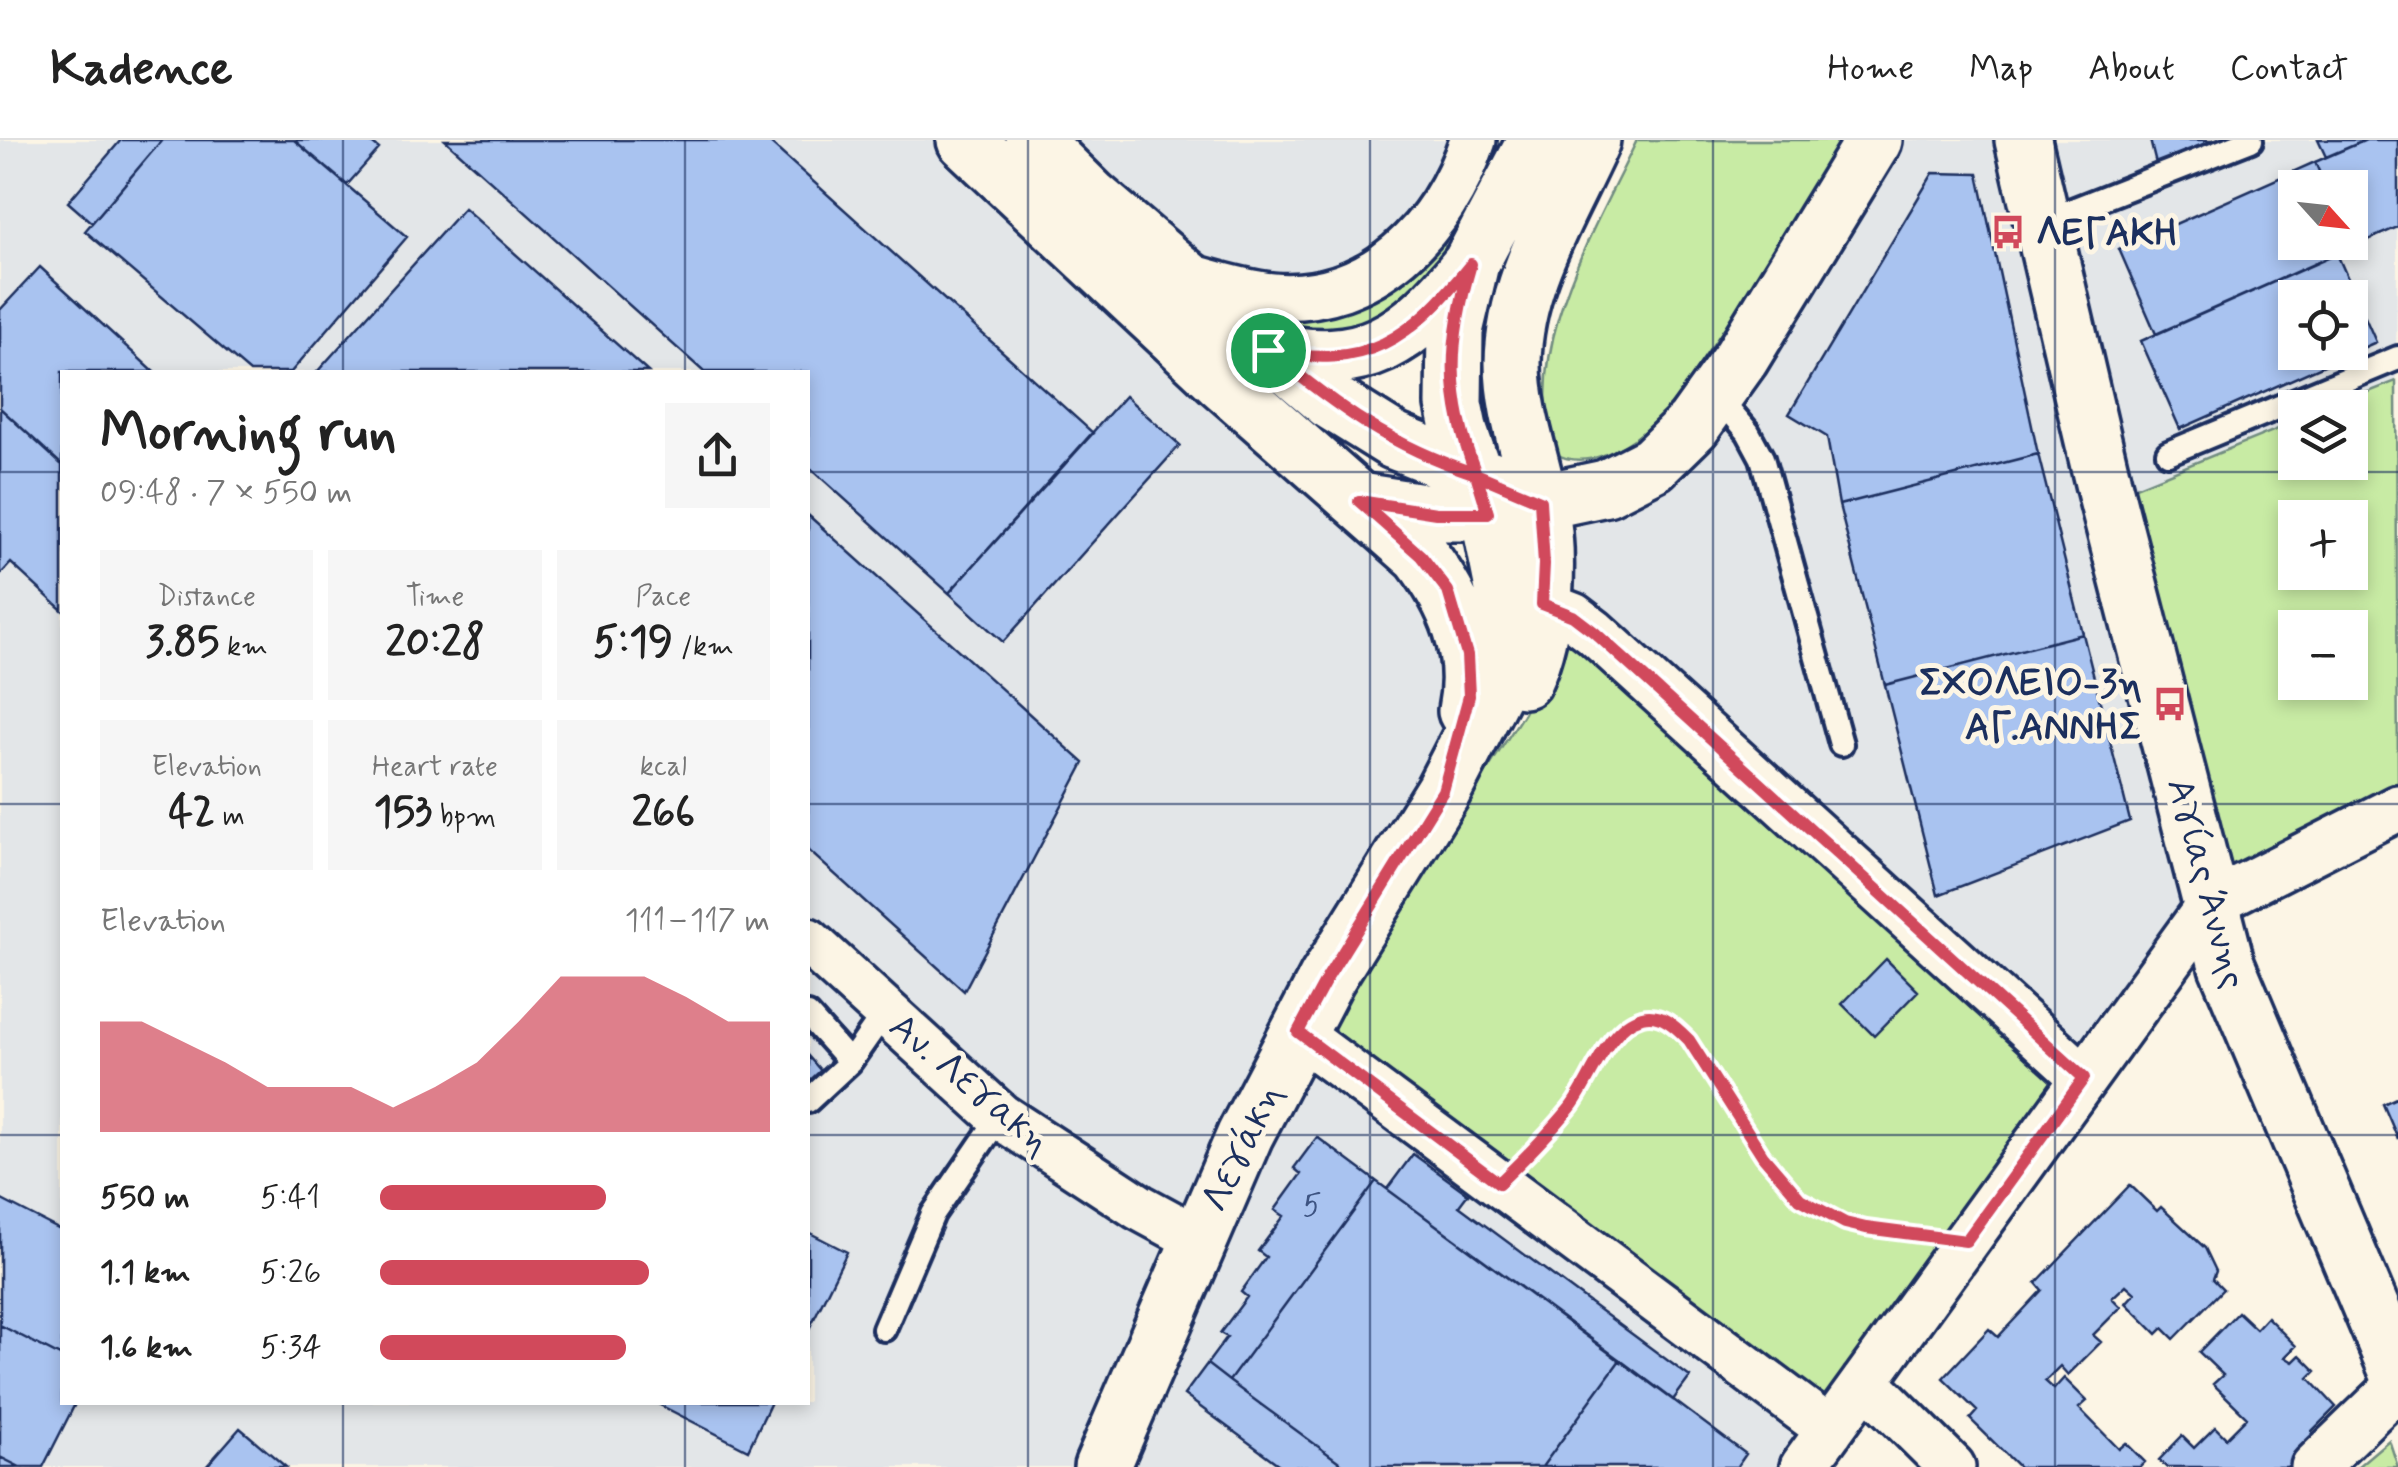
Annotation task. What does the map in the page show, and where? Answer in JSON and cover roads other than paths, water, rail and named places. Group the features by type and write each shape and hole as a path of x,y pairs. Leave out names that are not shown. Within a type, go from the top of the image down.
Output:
{"street":[{"path":"965,140 1220,379 1421,556 1448,591 1467,655 1469,696 1443,791"},
{"path":"1033,140 1092,198 1330,401 1482,493 1540,501 1606,488 1630,479 1672,448 1716,394 1786,288 1874,140"},
{"path":"1179,273 1230,289 1274,296 1340,289 1360,281 1385,268 1430,225 1466,164 1474,140"},
{"path":"1268,350 1304,358 1336,358 1368,351 1401,334 1431,309 1471,264 1536,140"},
{"path":"1443,791 1498,728 1516,698 1534,654 1544,564 1540,501 1518,418 1513,365 1516,326 1530,272 1592,140"},
{"name":"Αγίας Άννης","path":"2023,140 2108,502 2227,966 2398,1372"},
{"path":"1443,791 1484,714 1499,669 1503,588 1482,493 1454,404 1455,331 1471,264"},
{"path":"1359,501 1436,513 1482,493"},
{"path":"1542,604 1573,616 1594,632 2084,1078"},
{"name":"Λεγάκη","path":"1102,1467 1245,1135 1327,978 1443,791"},
{"path":"1803,1467 2211,903 2398,808"},
{"name":"Αν. Λεγακη","path":"810,943 1000,1116 1139,1207 1198,1238"},
{"path":"1298,1032 1830,1430"},
{"path":"1865,1381 1952,1467"},
{"path":"2314,1467 2398,1386"}],"lane":[{"path":"2042,222 2251,140"},
{"path":"2168,453 2398,358"},
{"path":"1716,394 1748,432 1762,458 1841,744"},
{"path":"810,1098 850,1062 885,1012"},
{"path":"810,1017 850,1062"},
{"path":"884,1329 934,1214 1000,1116"}],"place":[{"name":"ΛΕΓΑΚΗ","path":"2008,232"},
{"name":"ΣΧΟΛΕΙΟ-3η ΑΓ.ΑΝΝΗΣ","path":"2170,704"}]}
